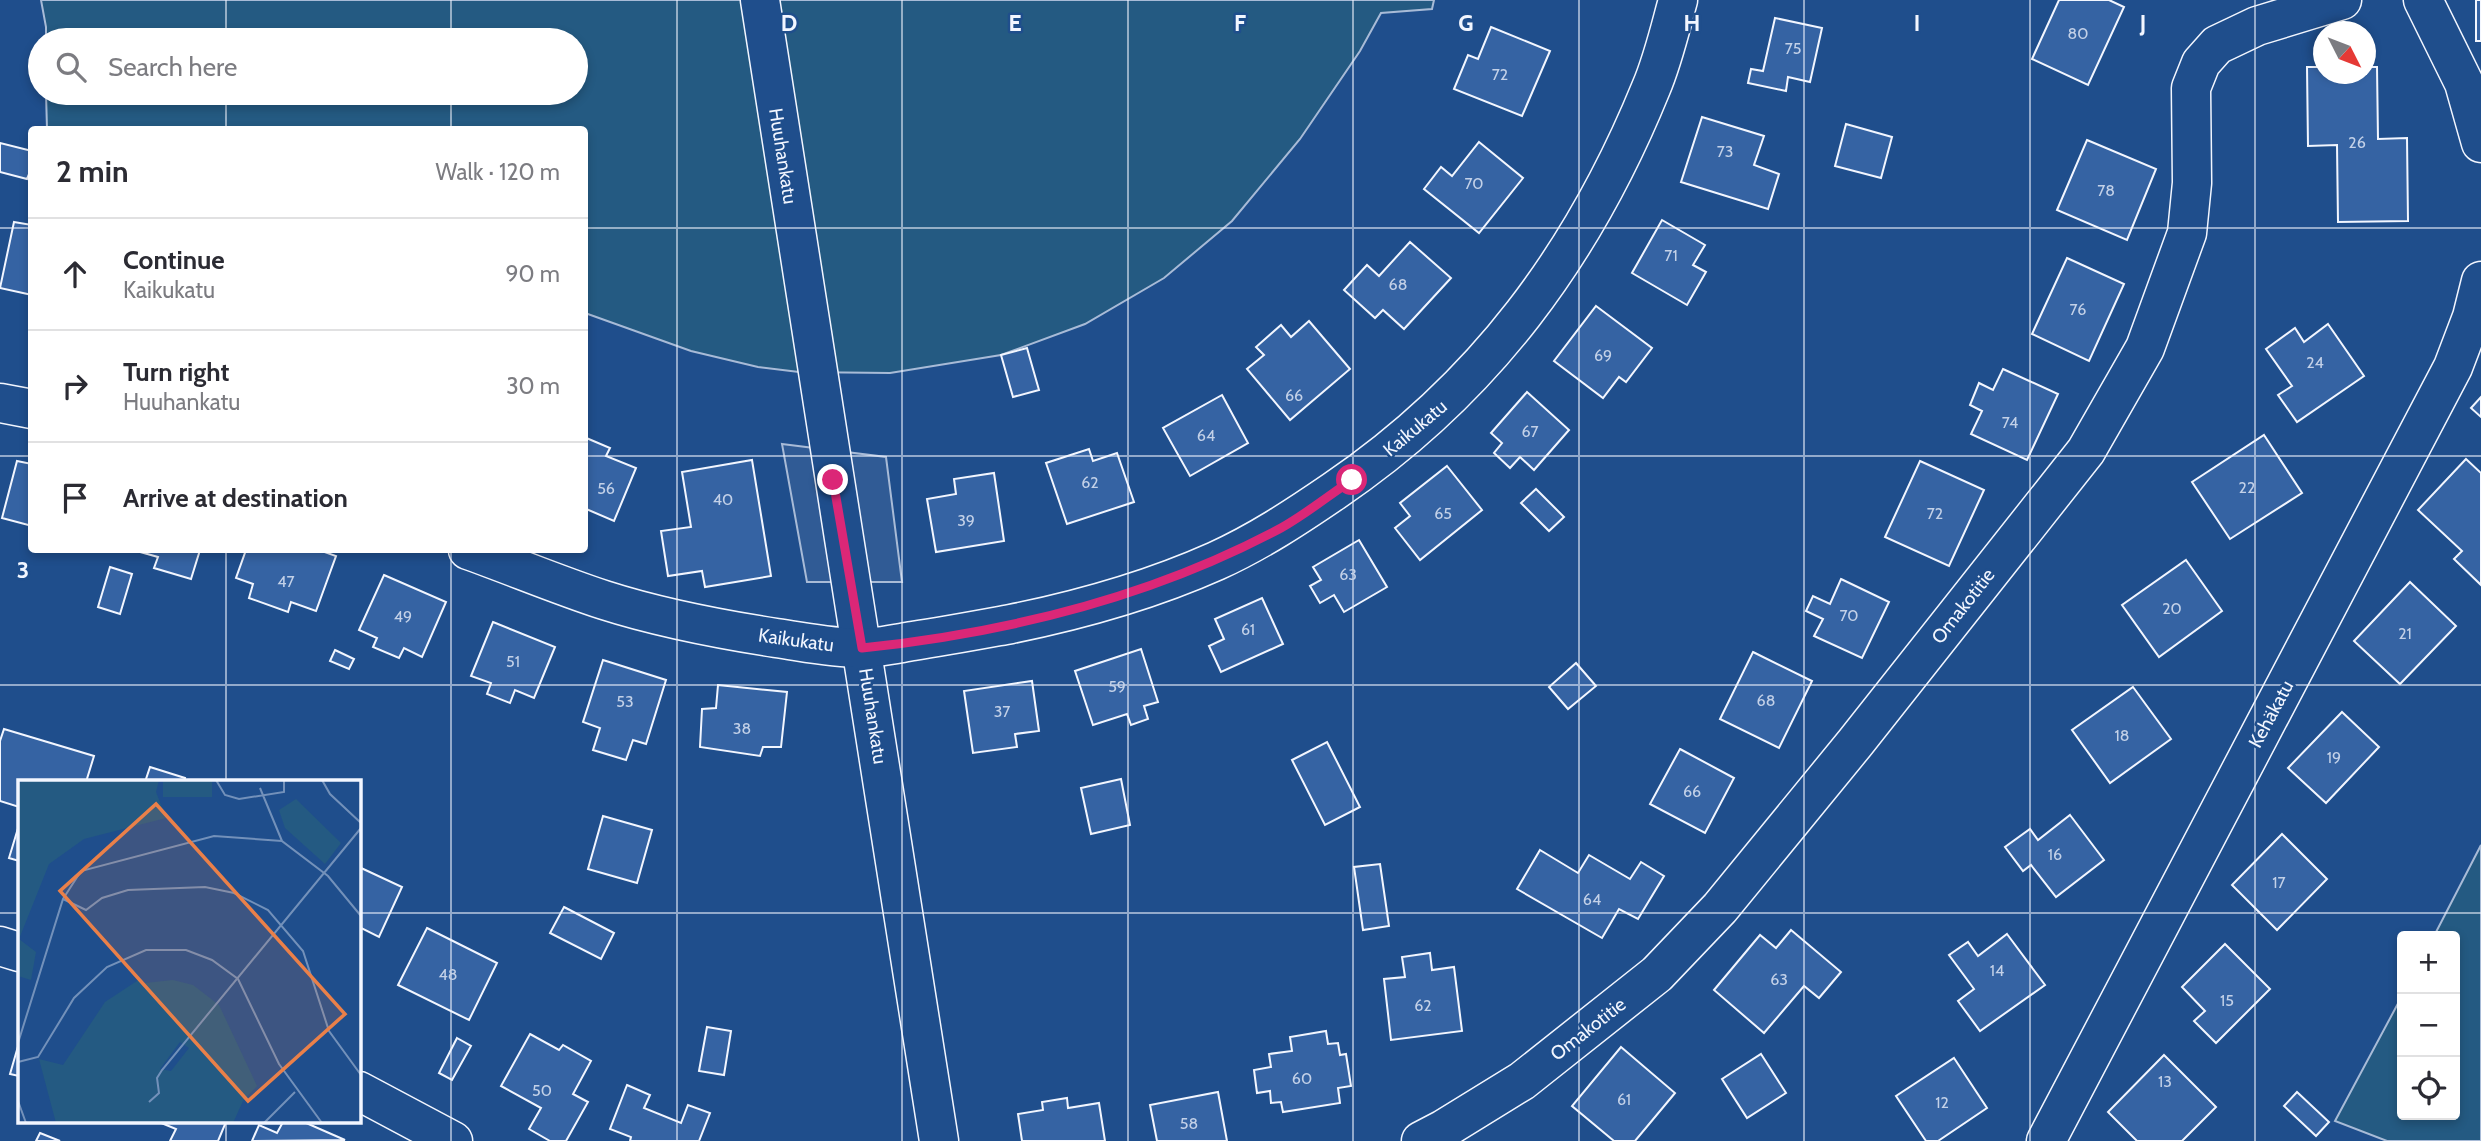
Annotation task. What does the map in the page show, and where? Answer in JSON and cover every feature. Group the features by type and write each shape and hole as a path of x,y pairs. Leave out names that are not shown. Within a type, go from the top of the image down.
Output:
{"street":[{"name":"Huuhankatu","path":"760,0 824,423 939,1141"},
{"name":"Kaikukatu","path":"476,553 604,600 662,617 725,630 862,648 966,633 1052,616 1132,592 1215,561 1284,526 1352,480 1410,435 1462,387 1502,343 1558,266 1612,172 1647,98 1678,0"},
{"name":"Omakotitie","path":"1421,1141 1522,1081 1657,974 1720,908 1855,743 2086,451 2145,348 2187,233 2192,183 2192,88 2201,63 2217,45 2257,26 2342,0"},
{"path":"2423,0 2464,83 2481,143"},
{"name":"Kehäkatu","path":"2046,1141 2453,367 2472,317 2481,281"},
{"path":"0,403 28,408"},
{"path":"0,946 18,953"},
{"path":"360,1092 453,1141"}],"shaded area":[{"path":"41,0 1434,0 1432,9 1381,13 1360,51 1300,139 1232,221 1164,278 1085,324 1001,355 890,373 799,372 758,367 691,351 588,314 588,126 47,126 46,105 588,105 588,28 46,27"},
{"path":"782,444 886,457 902,582 807,582"},
{"path":"2481,845 2481,1141 2387,1141 2335,1121 2397,1005 2397,1120 2460,1120 2460,931 2437,931"}],"building":[{"path":"2059,0 2109,0 2124,7 2088,85 2032,59"},
{"path":"2476,0 2481,0 2481,41 2476,41"},
{"path":"1775,18 1822,28 1810,82 1788,77 1786,91 1748,83 1751,69 1763,71"},
{"path":"1491,27 1550,51 1522,116 1454,89 1468,55 1478,59"},
{"path":"2307,67 2313,67 2313,84 2376,84 2377,67 2378,139 2407,138 2408,221 2338,222 2337,145 2308,146"},
{"path":"1702,117 1764,136 1754,165 1779,174 1768,209 1681,182"},
{"path":"1846,124 1892,137 1881,178 1835,166"},
{"path":"2087,140 2156,169 2127,240 2057,210"},
{"path":"1479,142 1523,178 1479,233 1424,189 1441,167 1452,176"},
{"path":"0,143 28,150 27,179 0,172"},
{"path":"1662,220 1705,245 1693,265 1706,272 1687,305 1632,273"},
{"path":"14,222 28,224 28,294 0,288"},
{"path":"1410,242 1451,278 1404,329 1383,310 1375,318 1344,290 1367,265 1379,276"},
{"path":"2067,258 2124,284 2089,361 2032,334"},
{"path":"1596,306 1652,348 1626,382 1619,377 1603,398 1554,361"},
{"path":"1309,321 1350,369 1290,420 1247,369 1264,355 1256,347 1281,325 1291,337"},
{"path":"2328,324 2364,376 2297,422 2278,395 2292,386 2266,349 2295,328 2304,342"},
{"path":"1027,348 1039,390 1013,397 1001,355"},
{"path":"2003,369 2058,394 2027,460 1971,434 1982,411 1970,405 1979,383 1993,390"},
{"path":"1527,392 1569,430 1534,470 1520,457 1510,468 1494,453 1502,443 1491,433"},
{"path":"1222,395 1248,443 1190,476 1163,428"},
{"path":"2481,397 2481,417 2471,408"},
{"path":"2264,435 2302,493 2230,539 2192,482"},
{"path":"588,439 610,448 606,456 636,468 614,521 588,510"},
{"path":"1089,449 1093,461 1117,453 1134,502 1067,524 1046,463"},
{"path":"2466,459 2481,473 2481,585 2454,559 2462,551 2418,510"},
{"path":"752,460 771,576 705,587 702,571 668,576 661,531 691,527 682,472"},
{"path":"17,461 28,463 28,525 2,518"},
{"path":"1920,461 1984,490 1949,566 1885,537"},
{"path":"1447,466 1482,510 1420,560 1395,528 1410,516 1400,503"},
{"path":"994,473 1004,541 936,552 927,499 956,494 954,479"},
{"path":"1536,489 1564,517 1549,531 1521,503"},
{"path":"1359,540 1387,587 1344,612 1334,595 1320,603 1310,586 1321,580 1313,567"},
{"path":"144,553 199,553 191,579 154,568 158,557"},
{"path":"245,553 328,553 336,556 316,611 291,602 288,612 249,598 253,584 236,578"},
{"path":"2186,560 2222,611 2159,657 2122,605"},
{"path":"110,567 132,574 120,614 98,607"},
{"path":"384,575 446,602 422,657 404,648 399,658 373,647 377,638 359,630"},
{"path":"1841,579 1889,602 1862,658 1814,636 1823,619 1806,611 1813,596 1830,604"},
{"path":"2410,582 2456,626 2400,684 2354,641"},
{"path":"1262,598 1283,644 1221,672 1209,646 1224,639 1215,619"},
{"path":"493,622 555,647 534,698 515,690 510,703 487,694 491,683 471,676"},
{"path":"1141,649 1158,702 1144,706 1148,719 1131,725 1127,714 1093,725 1075,671"},
{"path":"335,650 354,659 349,669 330,661"},
{"path":"1753,652 1812,681 1779,748 1720,719"},
{"path":"603,660 666,680 646,744 633,740 626,760 593,750 600,728 583,722"},
{"path":"1576,663 1596,686 1568,709 1549,687"},
{"path":"1032,681 1039,731 1015,734 1017,747 973,753 964,691"},
{"path":"718,685 787,692 781,747 763,747 760,756 700,747 702,709 716,708"},
{"path":"2133,687 2171,739 2110,783 2072,730"},
{"path":"2342,712 2379,747 2326,803 2288,768"},
{"path":"4,729 94,756 87,780 18,780 18,807 0,801 0,741"},
{"path":"1327,742 1360,807 1325,825 1292,760"},
{"path":"1680,749 1734,778 1705,833 1650,804"},
{"path":"150,767 185,778 184,780 146,780"},
{"path":"1121,779 1130,825 1091,834 1081,788"},
{"path":"2070,815 2104,860 2056,897 2031,865 2023,871 2005,847 2030,829 2038,840"},
{"path":"603,816 652,830 637,883 588,869"},
{"path":"18,828 18,861 9,858"},
{"path":"2282,834 2327,879 2277,930 2232,885"},
{"path":"1540,850 1578,873 1589,855 1630,879 1641,862 1664,876 1638,919 1619,909 1602,938 1517,889"},
{"path":"1380,864 1389,926 1363,930 1354,867"},
{"path":"360,867 402,887 379,937 360,928"},
{"path":"564,907 614,933 601,959 550,933"},
{"path":"427,928 497,963 469,1020 398,985"},
{"path":"1791,930 1841,972 1819,998 1804,986 1764,1033 1714,990 1760,935 1776,948"},
{"path":"2007,934 2045,985 1980,1031 1958,1001 1974,989 1949,955 1968,942 1978,956"},
{"path":"2225,944 2270,989 2216,1043 2194,1021 2205,1011 2182,987"},
{"path":"1430,953 1432,970 1454,967 1462,1031 1391,1040 1384,979 1405,977 1402,957"},
{"path":"707,1027 731,1031 724,1075 699,1071"},
{"path":"1326,1031 1328,1044 1338,1043 1340,1055 1346,1054 1351,1086 1338,1088 1340,1103 1283,1112 1281,1102 1271,1103 1270,1091 1257,1093 1254,1070 1271,1067 1269,1054 1292,1051 1290,1037"},
{"path":"530,1034 559,1050 563,1045 591,1061 573,1094 588,1102 566,1141 550,1141 529,1129 541,1108 501,1086"},
{"path":"457,1038 471,1046 452,1080 439,1073"},
{"path":"18,1046 18,1076 10,1074"},
{"path":"1621,1047 1675,1093 1635,1141 1614,1141 1572,1106"},
{"path":"1761,1054 1786,1093 1747,1118 1722,1079"},
{"path":"2164,1055 2216,1107 2182,1141 2137,1141 2108,1112"},
{"path":"1954,1058 1987,1108 1938,1141 1926,1141 1896,1096"},
{"path":"627,1085 650,1095 644,1108 681,1123 688,1105 710,1113 699,1141 630,1141 631,1137 610,1129"},
{"path":"1218,1092 1227,1141 1157,1141 1150,1105"},
{"path":"2297,1092 2329,1122 2316,1136 2284,1106"},
{"path":"1067,1098 1068,1108 1099,1103 1105,1141 1022,1141 1018,1114 1043,1110 1042,1102"},
{"path":"164,1124 225,1124 218,1141 170,1141 176,1129"},
{"path":"282,1124 309,1124 345,1140 252,1141 259,1125 277,1133"},
{"path":"40,1133 60,1141 36,1141"}],"route":[{"path":"833,480 862,648 966,633 1052,616 1132,592 1215,561 1284,526 1352,480"}]}
